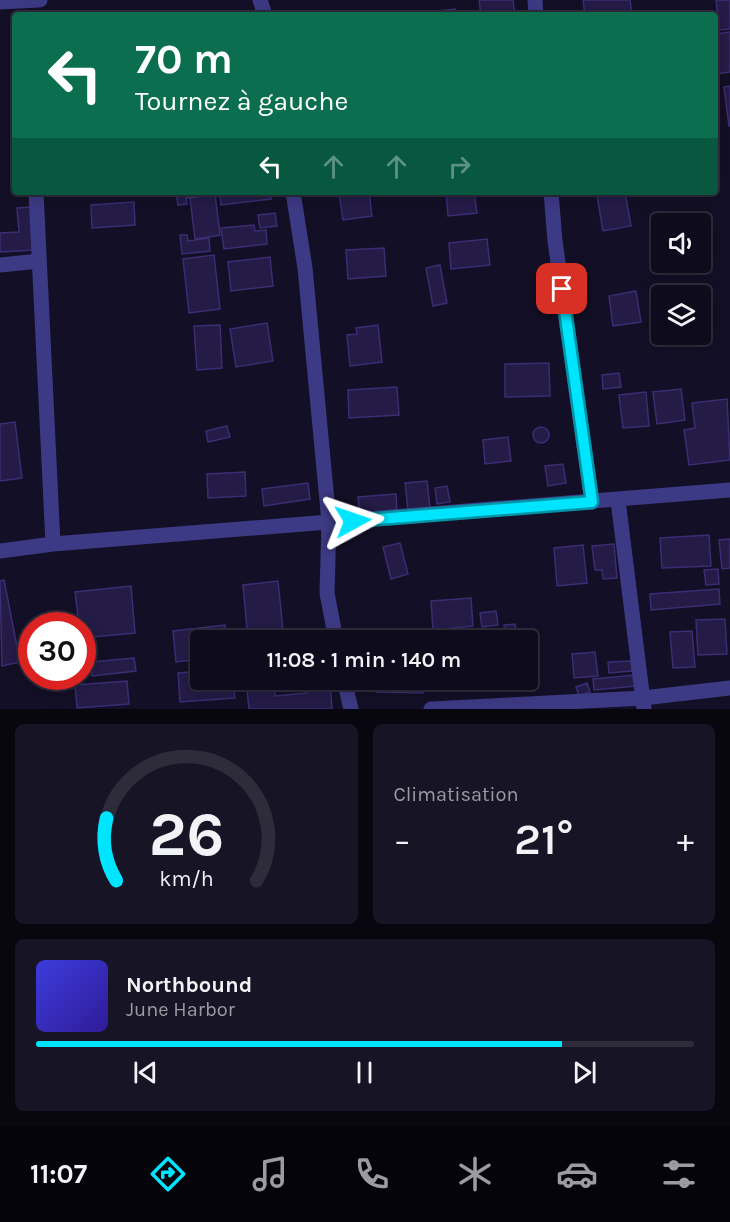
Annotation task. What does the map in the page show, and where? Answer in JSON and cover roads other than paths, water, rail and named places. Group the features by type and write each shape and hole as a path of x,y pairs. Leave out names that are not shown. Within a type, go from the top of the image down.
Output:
{"street":[{"path":"0,2 32,4"},
{"path":"36,195 53,544"},
{"path":"293,195 305,268 329,522 327,592 334,630"},
{"path":"551,195 555,241 592,502"},
{"path":"0,265 39,261"},
{"path":"0,551 53,544 730,490"},
{"path":"618,500 643,704"},
{"path":"431,709 643,704 730,688"},
{"path":"346,690 351,709"}]}
